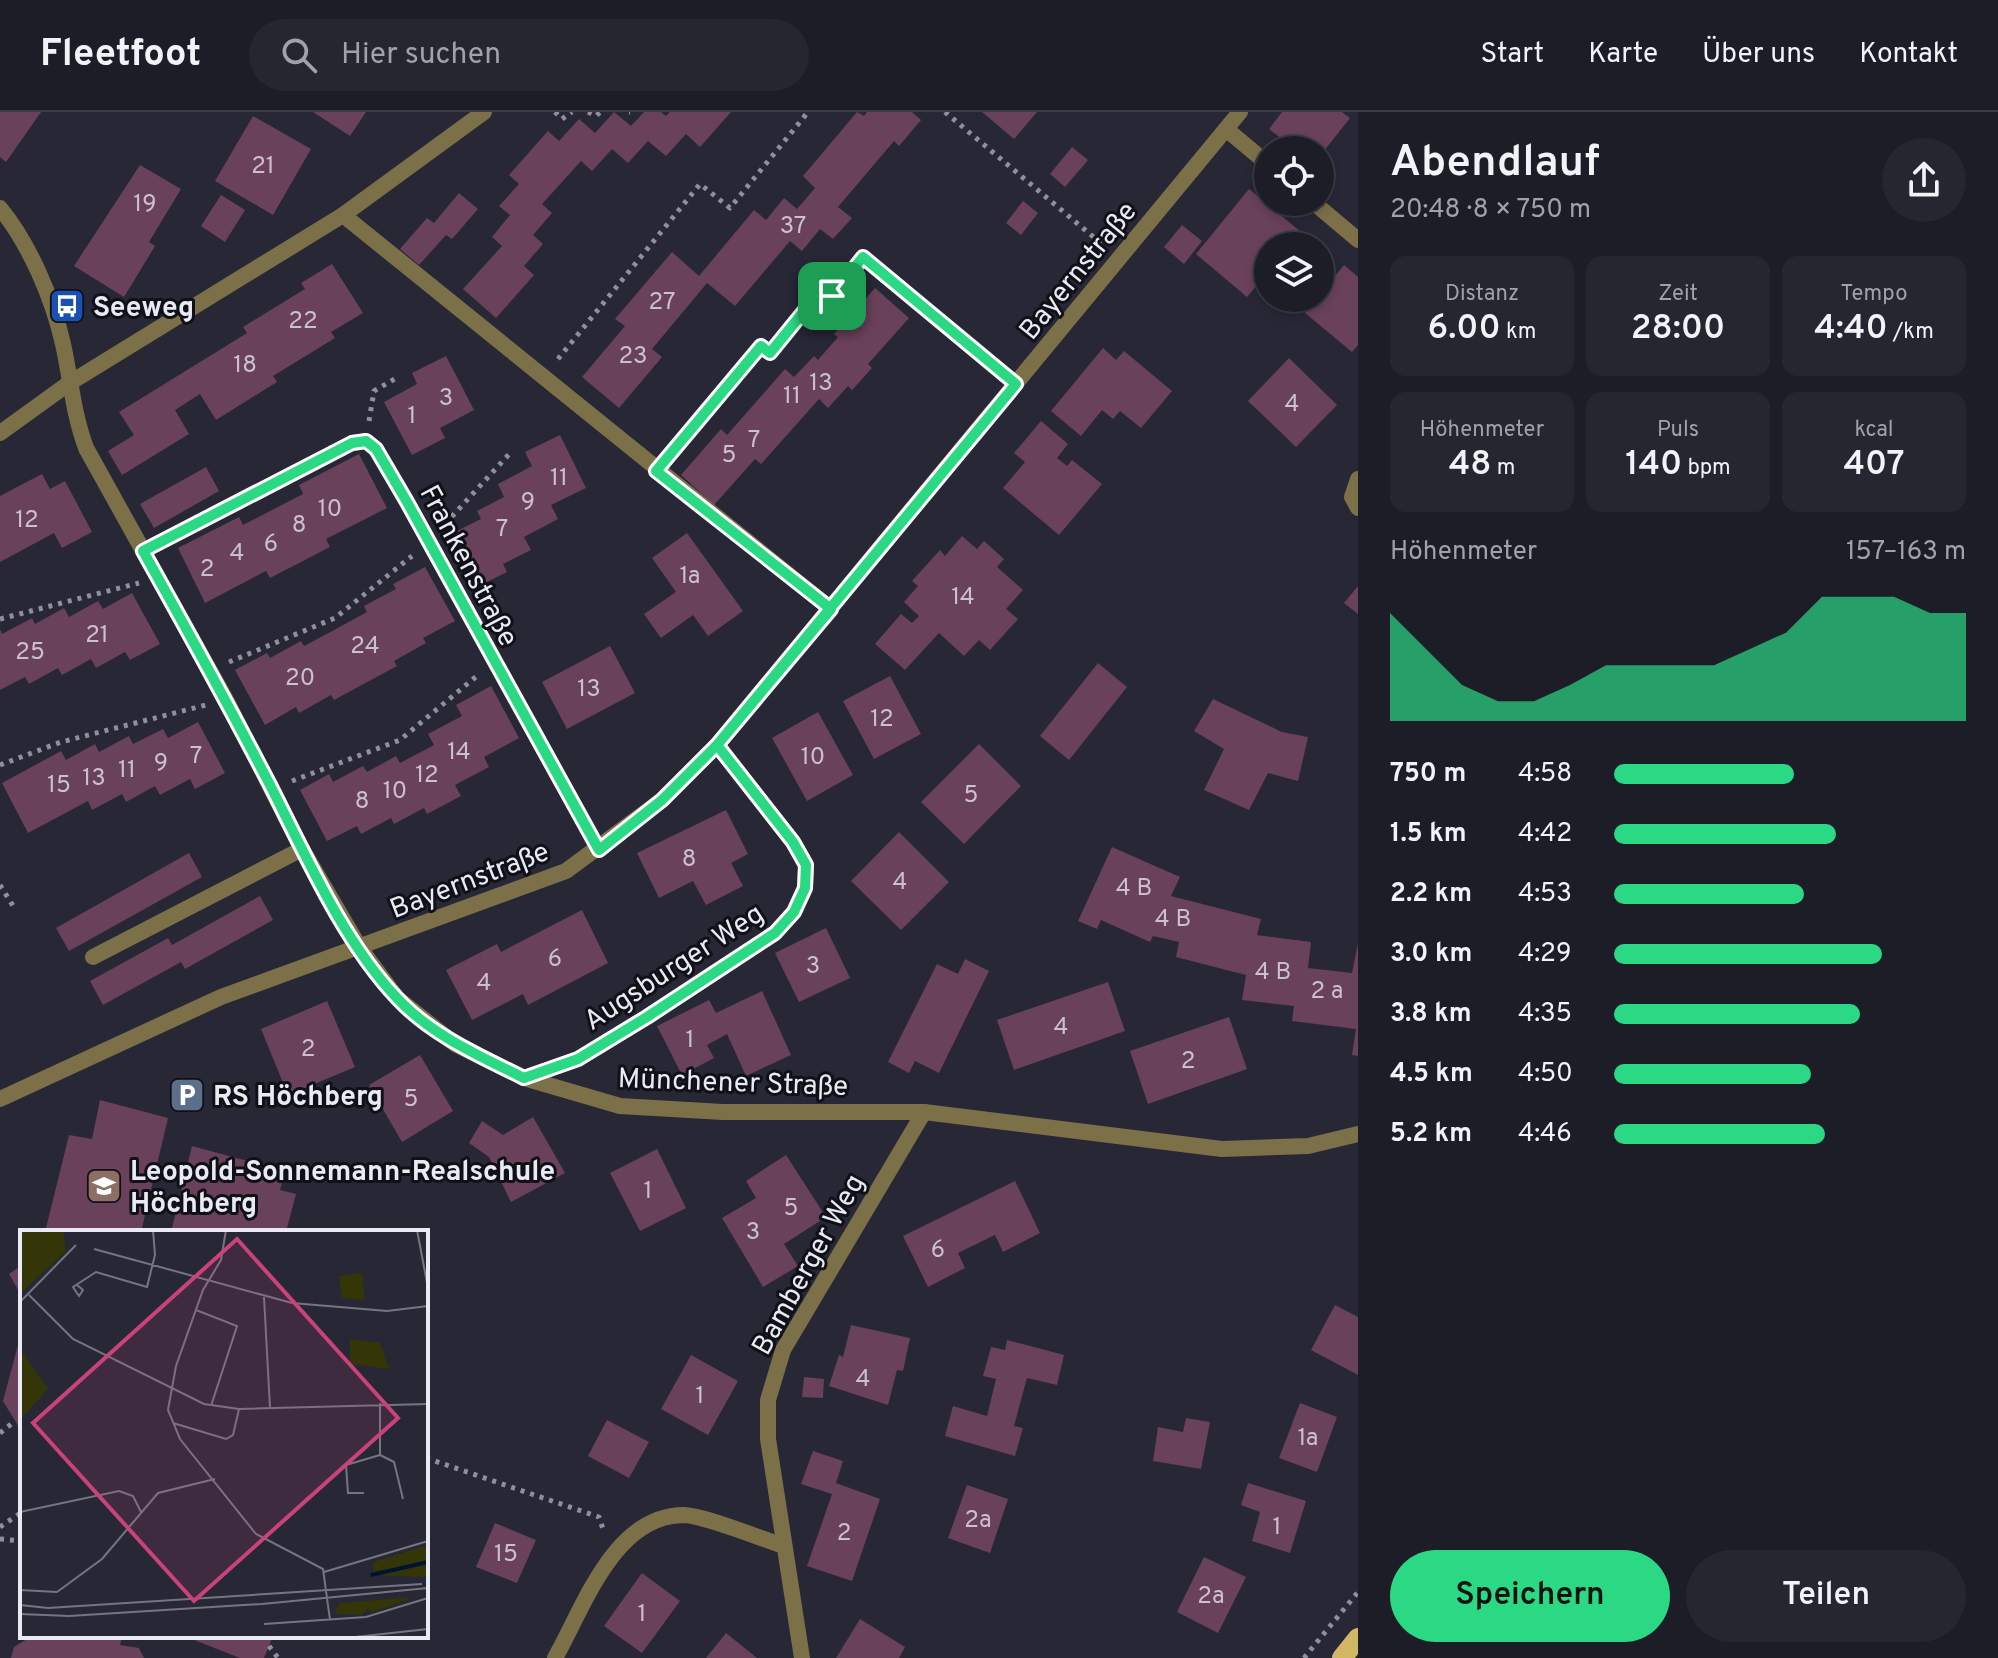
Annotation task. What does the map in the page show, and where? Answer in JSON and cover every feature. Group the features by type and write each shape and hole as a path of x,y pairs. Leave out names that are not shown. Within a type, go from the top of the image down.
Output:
{"main road":[{"path":"1342,1658 1358,1638"}],"street":[{"path":"0,433 68,384 343,215 484,112"},
{"name":"Bayernstraße","path":"0,1099 221,997 566,871 599,850 662,800 717,745 1240,112"},
{"path":"1226,129 1254,152"},
{"name":"Münchener Straße","path":"0,208 29,258 55,314 64,346 73,415 86,448 226,700 302,849 360,948 397,998 455,1044 524,1078 620,1106 723,1112 924,1112 1222,1149 1308,1146 1358,1134"},
{"path":"343,215 656,471 831,609"},
{"path":"1330,216 1358,240"},
{"path":"143,551 352,443 366,441"},
{"name":"Frankenstraße","path":"366,441 376,449 429,542 493,663 599,850"},
{"path":"1358,479 1352,497 1358,508"},
{"name":"Augsburger Weg","path":"524,1078 578,1059 601,1045 775,933 794,912 805,888 806,865 793,842 717,745"},
{"path":"93,957 302,849"},
{"name":"Bamberger Weg","path":"802,1658 768,1439 768,1400 783,1350 924,1112"},
{"path":"555,1658 612,1556 645,1522 685,1515 784,1546"}],"path":[{"path":"555,112 562,119 572,112"},
{"path":"588,112 596,116 600,112"},
{"path":"543,377 700,184 730,208 808,112"},
{"path":"948,113 1120,259"},
{"path":"656,471 761,346 770,353 822,289 832,296 863,257 1016,384"},
{"path":"366,441 374,391 398,377"},
{"path":"209,670 335,618 429,542 512,451"},
{"path":"0,619 158,578"},
{"path":"272,789 400,740 493,663"},
{"path":"0,765 61,742 226,700"},
{"path":"0,885 15,909"},
{"path":"0,1433 15,1421"},
{"path":"428,1459 599,1517 612,1556"},
{"path":"0,1527 20,1513"},
{"path":"0,1539 20,1541"},
{"path":"1304,1658 1358,1592"},
{"path":"269,1646 278,1658"}],"building":[{"path":"0,112 41,112 6,162 0,157"},
{"path":"313,112 366,112 350,136"},
{"path":"614,112 631,126 644,112 661,112 666,116 670,112 731,112 700,147 686,134 666,156 648,141 628,163 612,149 592,171 581,161 542,204 552,213 533,235 543,244 524,266 534,275 496,318 463,289 502,246 492,237 510,215 499,206 519,184 509,175 548,131 559,141 579,119 595,133"},
{"path":"857,112 864,116 867,112 912,112 921,120 899,146 894,141 838,207 852,218 833,239 820,229 802,251 790,241 735,306 707,283 652,349 662,357 619,408 582,377 625,326 615,319 672,252 699,276 754,210 766,220 784,198 797,209 815,188 803,176"},
{"path":"982,112 1037,112 1014,139"},
{"path":"1282,112 1342,112 1350,118 1334,138 1278,136 1269,129"},
{"path":"253,116 311,149 273,215 215,181"},
{"path":"1072,147 1088,160 1065,187 1050,174"},
{"path":"140,165 181,189 149,242 155,246 124,297 74,266"},
{"path":"1249,189 1254,193 1254,216 1282,216 1301,232 1254,232 1254,289 1247,297 1196,254"},
{"path":"459,193 478,209 452,239 446,235 419,265 400,249 427,218 434,223"},
{"path":"221,195 245,210 225,242 201,226"},
{"path":"1023,201 1038,213 1021,235 1006,223"},
{"path":"1182,225 1202,241 1184,264 1164,247"},
{"path":"332,264 363,313 331,332 335,338 273,376 277,382 216,420 200,394 175,410 189,434 122,475 108,451 134,435 119,412 247,333 243,327 305,289 301,283"},
{"path":"1344,265 1358,277 1358,345 1352,352 1305,313 1334,312 1334,277"},
{"path":"875,288 909,318 868,364 872,368 852,390 848,386 828,408 819,399 761,464 755,459 714,505 681,475 721,429 727,435 785,369 794,377 814,356 818,360 838,337 834,334"},
{"path":"1103,348 1116,360 1124,351 1172,391 1141,428 1120,411 1113,419 1102,410 1081,436 1051,411"},
{"path":"446,356 474,410 440,428 445,438 412,455 384,402 417,384 412,373"},
{"path":"1289,358 1337,405 1296,447 1248,401"},
{"path":"1041,421 1068,444 1057,458 1067,466 1072,460 1102,484 1059,535 1003,488 1025,462 1014,453"},
{"path":"560,435 586,488 551,505 558,519 524,537 531,550 503,564 507,572 479,586 453,533 481,519 477,511 504,497 498,484 532,466 525,452"},
{"path":"359,454 387,508 326,539 330,547 270,578 266,571 205,603 178,548 239,517 243,525 303,494 299,485"},
{"path":"206,467 219,491 154,528 140,504"},
{"path":"42,474 50,489 65,481 92,532 62,548 54,533 0,562 0,496"},
{"path":"687,533 743,611 708,636 693,615 661,638 644,614 676,592 652,558"},
{"path":"962,536 977,549 984,541 1004,559 997,567 1023,590 1006,609 1018,619 990,650 979,640 964,656 939,633 905,670 875,644 901,614 912,623 919,616 904,602 918,586 912,581 940,550 945,556"},
{"path":"425,567 455,621 423,638 426,643 394,661 397,666 334,700 331,695 299,713 296,707 265,725 235,670 267,653 270,658 301,641 304,646 336,629 367,612 364,606 396,589 393,584"},
{"path":"1358,586 1358,614 1344,603"},
{"path":"132,593 160,644 130,660 125,652 96,668 91,659 62,675 58,668 29,684 25,677 0,690 0,629 2,634 32,618 35,624 64,608 69,617 98,601 103,609"},
{"path":"610,646 635,693 567,729 542,682"},
{"path":"1098,663 1127,687 1069,760 1040,736"},
{"path":"890,676 921,734 874,759 843,701"},
{"path":"491,686 519,738 484,757 489,767 455,785 461,796 427,814 424,808 394,824 391,818 361,834 357,826 327,841 300,790 329,774 333,782 363,766 367,772 396,756 400,763 434,745 428,734 462,716 456,705"},
{"path":"1213,699 1282,732 1308,737 1298,781 1268,773 1249,810 1204,790 1224,749 1194,731"},
{"path":"818,712 853,775 807,801 772,738"},
{"path":"198,722 225,773 195,789 190,779 160,795 155,786 126,802 122,794 92,810 88,801 28,833 2,783 61,751 66,760 95,744 99,752 129,736 133,744 163,729 168,738"},
{"path":"979,744 1021,786 964,844 921,802"},
{"path":"726,810 748,854 731,863 743,886 706,905 693,881 659,898 637,853"},
{"path":"899,832 949,882 901,930 851,881"},
{"path":"1112,847 1180,877 1171,896 1261,919 1257,935 1311,942 1308,968 1352,973 1358,943 1358,1056 1352,1055 1356,1029 1292,1021 1294,1006 1242,1000 1246,975 1176,957 1179,942 1153,936 1150,942 1101,920 1097,929 1078,921"},
{"path":"189,853 202,877 69,951 56,928"},
{"path":"260,896 273,920 185,969 181,962 103,1005 90,981 168,938 172,945"},
{"path":"582,910 608,963 528,1005 523,994 472,1020 446,970 497,944 501,952"},
{"path":"826,928 850,978 799,1002 775,953"},
{"path":"965,959 989,971 939,1073 915,1061 909,1073 888,1062 937,964 958,974"},
{"path":"1108,982 1125,1031 1014,1070 997,1020"},
{"path":"762,991 791,1055 746,1076 727,1034 707,1045 714,1058 682,1075 657,1026 709,1000 716,1013"},
{"path":"327,1001 355,1067 288,1095 261,1029"},
{"path":"1229,1017 1247,1069 1148,1104 1130,1051"},
{"path":"420,1055 453,1111 402,1142 369,1085"},
{"name":"Leopold-Sonnemann-Realschule Höchberg","path":"100,1100 168,1118 141,1230 45,1230 69,1135 92,1139"},
{"path":"533,1117 565,1173 511,1202 489,1157 469,1143 482,1121 503,1135"},
{"name":"Leopold-Sonnemann-Realschule Höchberg","path":"192,1146 285,1171 280,1190 296,1194 287,1230 171,1230"},
{"path":"657,1149 686,1208 640,1231 610,1173"},
{"path":"786,1155 826,1217 784,1244 798,1266 763,1287 722,1218 756,1198 746,1181"},
{"path":"1015,1181 1040,1233 1003,1252 995,1235 958,1253 965,1268 928,1287 903,1236"},
{"path":"20,1266 20,1293 9,1274"},
{"path":"1335,1305 1358,1317 1358,1375 1311,1350"},
{"path":"851,1325 910,1338 903,1371 897,1370 888,1405 829,1386 839,1355 843,1357"},
{"path":"20,1337 20,1429 3,1401"},
{"path":"1007,1340 1064,1355 1057,1385 1027,1378 1014,1426 1023,1428 1015,1456 945,1436 953,1406 987,1416 996,1379 983,1376 991,1347 1005,1350"},
{"path":"691,1355 738,1381 708,1435 661,1409"},
{"path":"804,1377 824,1379 823,1398 802,1397"},
{"path":"1300,1403 1337,1417 1317,1472 1279,1458"},
{"path":"1186,1418 1210,1422 1201,1469 1153,1461 1158,1427 1183,1432"},
{"path":"607,1420 649,1442 629,1478 588,1456"},
{"path":"813,1451 843,1461 836,1483 880,1499 852,1581 807,1566 832,1494 801,1484"},
{"path":"1248,1483 1306,1501 1290,1553 1252,1541 1260,1512 1241,1505"},
{"path":"967,1485 1008,1499 990,1553 948,1538"},
{"path":"495,1523 536,1540 517,1583 476,1567"},
{"path":"1204,1557 1246,1577 1218,1633 1177,1612"},
{"path":"642,1573 680,1601 642,1653 604,1626"},
{"path":"860,1619 905,1647 899,1658 836,1658"},
{"path":"726,1633 757,1658 706,1658"},
{"path":"29,1638 122,1638 120,1645 139,1648 144,1658 11,1658 14,1647"},
{"path":"189,1638 272,1638 264,1658 240,1658"}],"place":[{"name":"Seeweg","path":"67,306"},
{"name":"RS Höchberg","path":"187,1095"},
{"name":"Leopold-Sonnemann-Realschule Höchberg","path":"104,1186"}],"route":[{"path":"832,296 822,289 770,353 761,346 656,471 831,609 717,745 662,800 599,850 493,663 407,502 376,449 366,441 352,443 143,551 226,700 302,849 360,948 397,998 455,1044 524,1078 578,1059 647,1017 775,933 794,912 805,888 806,865 793,842 717,745 774,677 831,609 1016,384 863,257 832,296"}]}
